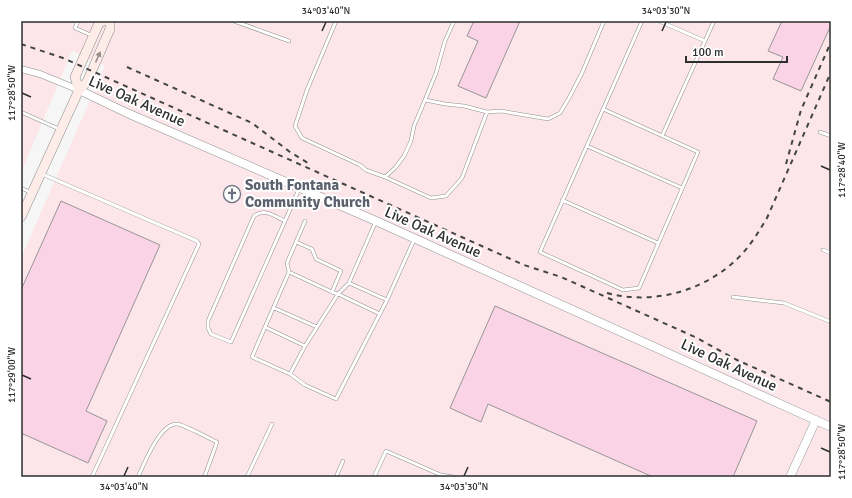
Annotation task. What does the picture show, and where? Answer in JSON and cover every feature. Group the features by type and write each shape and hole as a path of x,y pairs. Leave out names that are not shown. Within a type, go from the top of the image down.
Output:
{"main road":[{"path":"79,90 75,77 99,23 102,21"},
{"path":"22,212 79,90 87,82 110,29 110,21"}],"street":[{"name":"Live Oak Avenue","path":"21,69 40,74 79,90 127,113 376,221 831,427"},
{"path":"790,477 816,420"}],"lane":[{"path":"78,21 75,28 93,36"},
{"path":"234,21 289,41"},
{"path":"336,21 295,126 302,138 360,165 366,170 431,198 446,196 462,178 488,112"},
{"path":"385,177 395,168 404,156 411,141 414,126 436,73 445,41 454,21"},
{"path":"425,100 464,106 488,112 501,111 548,119 560,113 582,73 604,21"},
{"path":"603,109 698,152 639,288 623,290 540,252 562,200 642,21"},
{"path":"659,21 705,41"},
{"path":"662,136 714,21"},
{"path":"21,112 61,130"},
{"path":"820,132 831,136"},
{"path":"587,146 682,188"},
{"path":"41,173 197,241 199,244 92,477"},
{"path":"21,188 32,193"},
{"path":"285,221 265,212 259,212 254,216 208,321 208,328 211,334 231,342 300,188"},
{"path":"562,200 658,243"},
{"path":"305,221 287,263 289,272 252,357 290,374 305,386 336,399 387,300 415,239"},
{"path":"290,374 305,346 338,294 349,283 376,221"},
{"path":"296,242 312,249 316,259 341,271 332,292"},
{"path":"823,250 831,253"},
{"path":"289,272 380,314"},
{"path":"349,283 387,300"},
{"path":"733,297 784,303 831,322"},
{"path":"274,308 317,327"},
{"path":"265,327 305,346"},
{"path":"138,477 145,460 164,429 171,425 178,424 217,442 204,477"},
{"path":"247,477 272,424"},
{"path":"374,477 386,451 440,476 454,477"},
{"path":"336,477 343,461"}],"shaded area":[{"path":"21,21 831,21 831,477 21,477 21,258 105,66 72,51 21,173"}],"building":[{"path":"474,21 520,21 486,98 458,86 478,41 467,36"},
{"path":"782,21 831,21 831,25 801,91 773,79 783,57 768,51"},
{"path":"61,201 160,245 86,411 107,421 88,463 21,433 21,290"},
{"path":"495,306 757,421 733,477 653,477 488,404 481,422 450,408"}],"railway":[{"path":"786,164 801,110 831,42"},
{"path":"21,44 63,58 524,265 561,277 695,337 737,360 831,402"},
{"path":"127,67 252,123 290,152 308,163"},
{"path":"607,293 641,297 676,293 692,288 708,280 723,271 736,260 757,235 767,218 831,72"}],"place":[{"name":"South Fontana Community Church","path":"232,194"}]}
